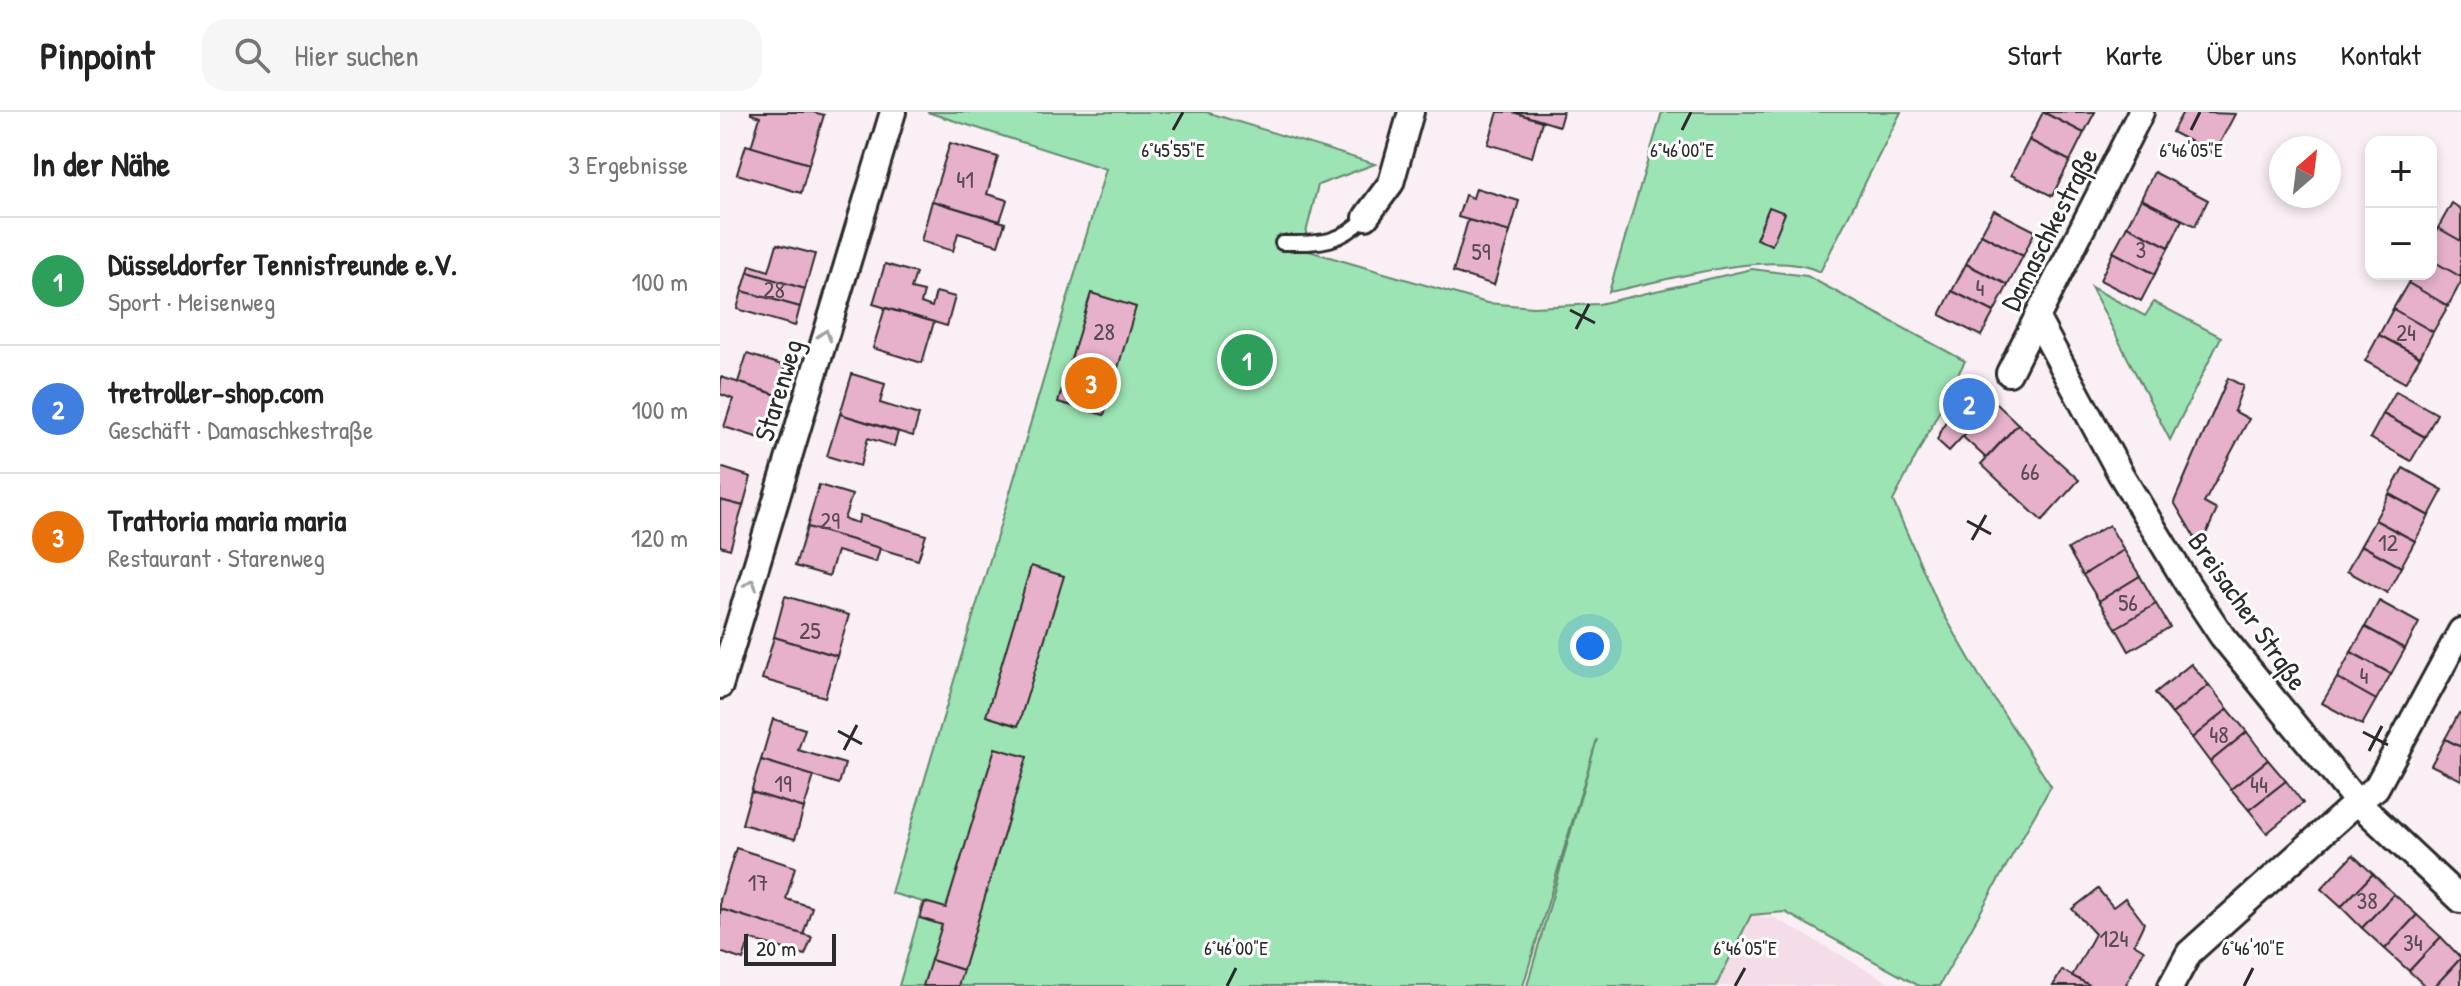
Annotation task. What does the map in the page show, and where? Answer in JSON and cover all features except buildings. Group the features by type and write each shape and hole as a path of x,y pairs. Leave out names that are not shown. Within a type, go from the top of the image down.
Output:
{"street":[{"name":"Starenweg","path":"720,686 893,112"},
{"path":"1366,217 1391,183 1411,112"},
{"name":"Damaschkestraße","path":"2009,373 2141,112"},
{"name":"Breisacher Straße","path":"2037,319 2120,473 2197,598 2273,701 2357,802 2461,900"},
{"path":"2171,986 2189,953 2376,788 2461,631"}],"lane":[{"path":"1282,243 1322,244 1354,230 1366,217"}],"shaded area":[{"path":"1751,915 1775,918 1895,986 1716,986"}],"green space":[{"path":"927,112 1206,112 1375,164 1318,185 1302,249 1487,303 1533,307 1599,304 1752,269 1807,276 1965,361 1893,501 1938,604 1981,679 2051,786 1939,986 1919,986 1785,912 1751,915 1716,986 1527,986 1597,739 1523,986 899,986 923,902 891,893 1106,169"},
{"path":"1662,112 1901,112 1820,272 1800,265 1746,265 1609,292"},
{"path":"2091,287 2145,316 2154,302 2221,337 2170,440"}],"place":[{"name":"Düsseldorfer Tennisfreunde e.V.","path":"1247,360"},
{"name":"Trattoria maria maria","path":"1091,383"},
{"name":"tretroller-shop.com","path":"1969,404"}]}
